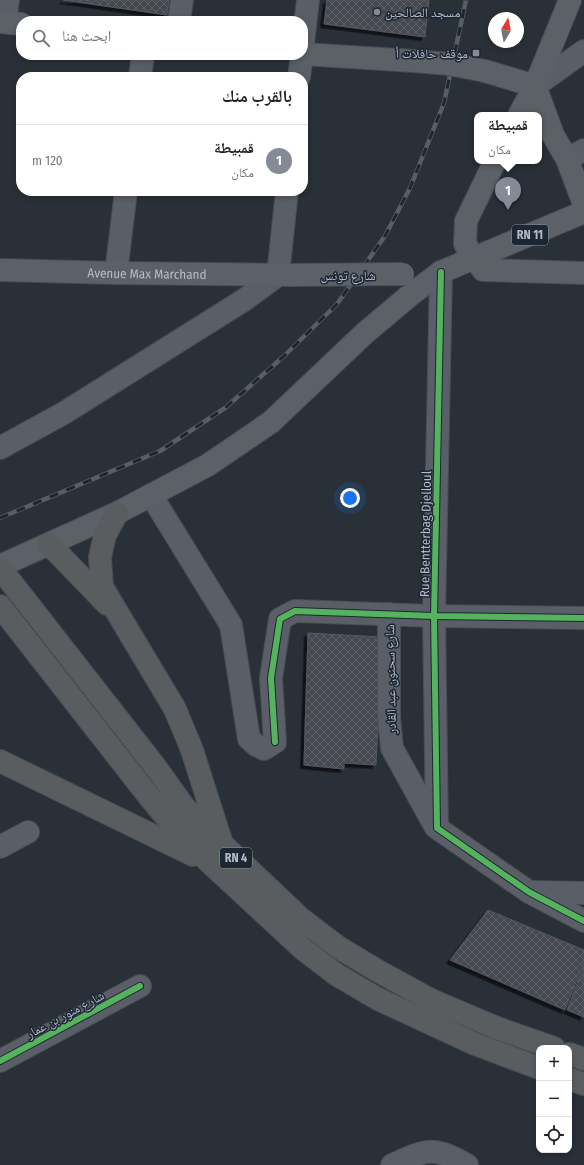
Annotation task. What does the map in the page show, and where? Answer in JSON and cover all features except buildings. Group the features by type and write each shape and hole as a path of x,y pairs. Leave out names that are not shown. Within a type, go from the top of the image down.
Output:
{"highway":[{"path":"117,513 105,535 100,557 102,587 175,709 192,750 222,844"},
{"path":"49,544 120,618"},
{"name":"RN 4","path":"0,567 157,769 184,807 300,918 338,947 378,972 430,1000 497,1028 545,1045"},
{"name":"RN 4","path":"0,606 151,799 178,831 209,862 303,949 337,975 378,999 475,1044 536,1067"},
{"path":"0,761 209,862"},
{"path":"572,1055 584,1059"},
{"path":"572,1079 584,1084"}],"main road":[{"path":"521,112 535,86 570,0"},
{"path":"308,55 449,64 485,71 535,86"},
{"path":"535,86 541,112"},
{"path":"542,116 546,133 575,154 584,204"},
{"path":"0,567 117,513 208,465 271,422 365,333 409,296 441,272 494,164"},
{"name":"RN 11","path":"441,272 479,264 584,212"},
{"path":"466,220 465,244 479,264"},
{"name":"RN 11","path":"479,264 584,274"},
{"name":"Avenue Max Marchand","path":"0,270 286,275"},
{"name":"شارع تونس","path":"286,275 403,274 441,272"}],"street":[{"path":"8,0 9,23"},
{"path":"180,16 182,0"},
{"path":"306,16 308,0"},
{"path":"535,86 584,51"},
{"path":"141,72 142,60"},
{"path":"300,72 301,60"},
{"path":"116,273 125,196"},
{"path":"0,448 64,413 286,275 287,196"},
{"name":"Rue Bentterbag Djelloul","path":"437,828 434,616 441,272"},
{"path":"151,495 231,625 249,739 264,749 275,742 271,678 280,619 294,611 434,616 584,618"},
{"name":"شارع سحنون عبد القادر","path":"389,614 389,718 392,748 437,828"},
{"path":"437,828 529,892 584,921"},
{"path":"0,847 28,832"},
{"path":"529,892 584,893"},
{"name":"شارع منور بن عمار","path":"0,1061 140,986"},
{"path":"392,1165 428,1151 444,1154 467,1165"}],"railway":[{"path":"0,518 160,451 225,408 283,357 337,304 385,236 410,188 444,103 466,0"}],"cycle path":[{"path":"441,272 434,616 437,828 529,892 584,921"},
{"path":"275,742 271,678 280,619 295,611 434,616 584,618"},
{"path":"0,1061 140,986"}],"place":[{"name":"مسجد الصالحين","path":"377,12"},
{"name":"موقف حافلات أ","path":"476,53"},
{"name":"قمبيطة","path":"508,210"}]}
